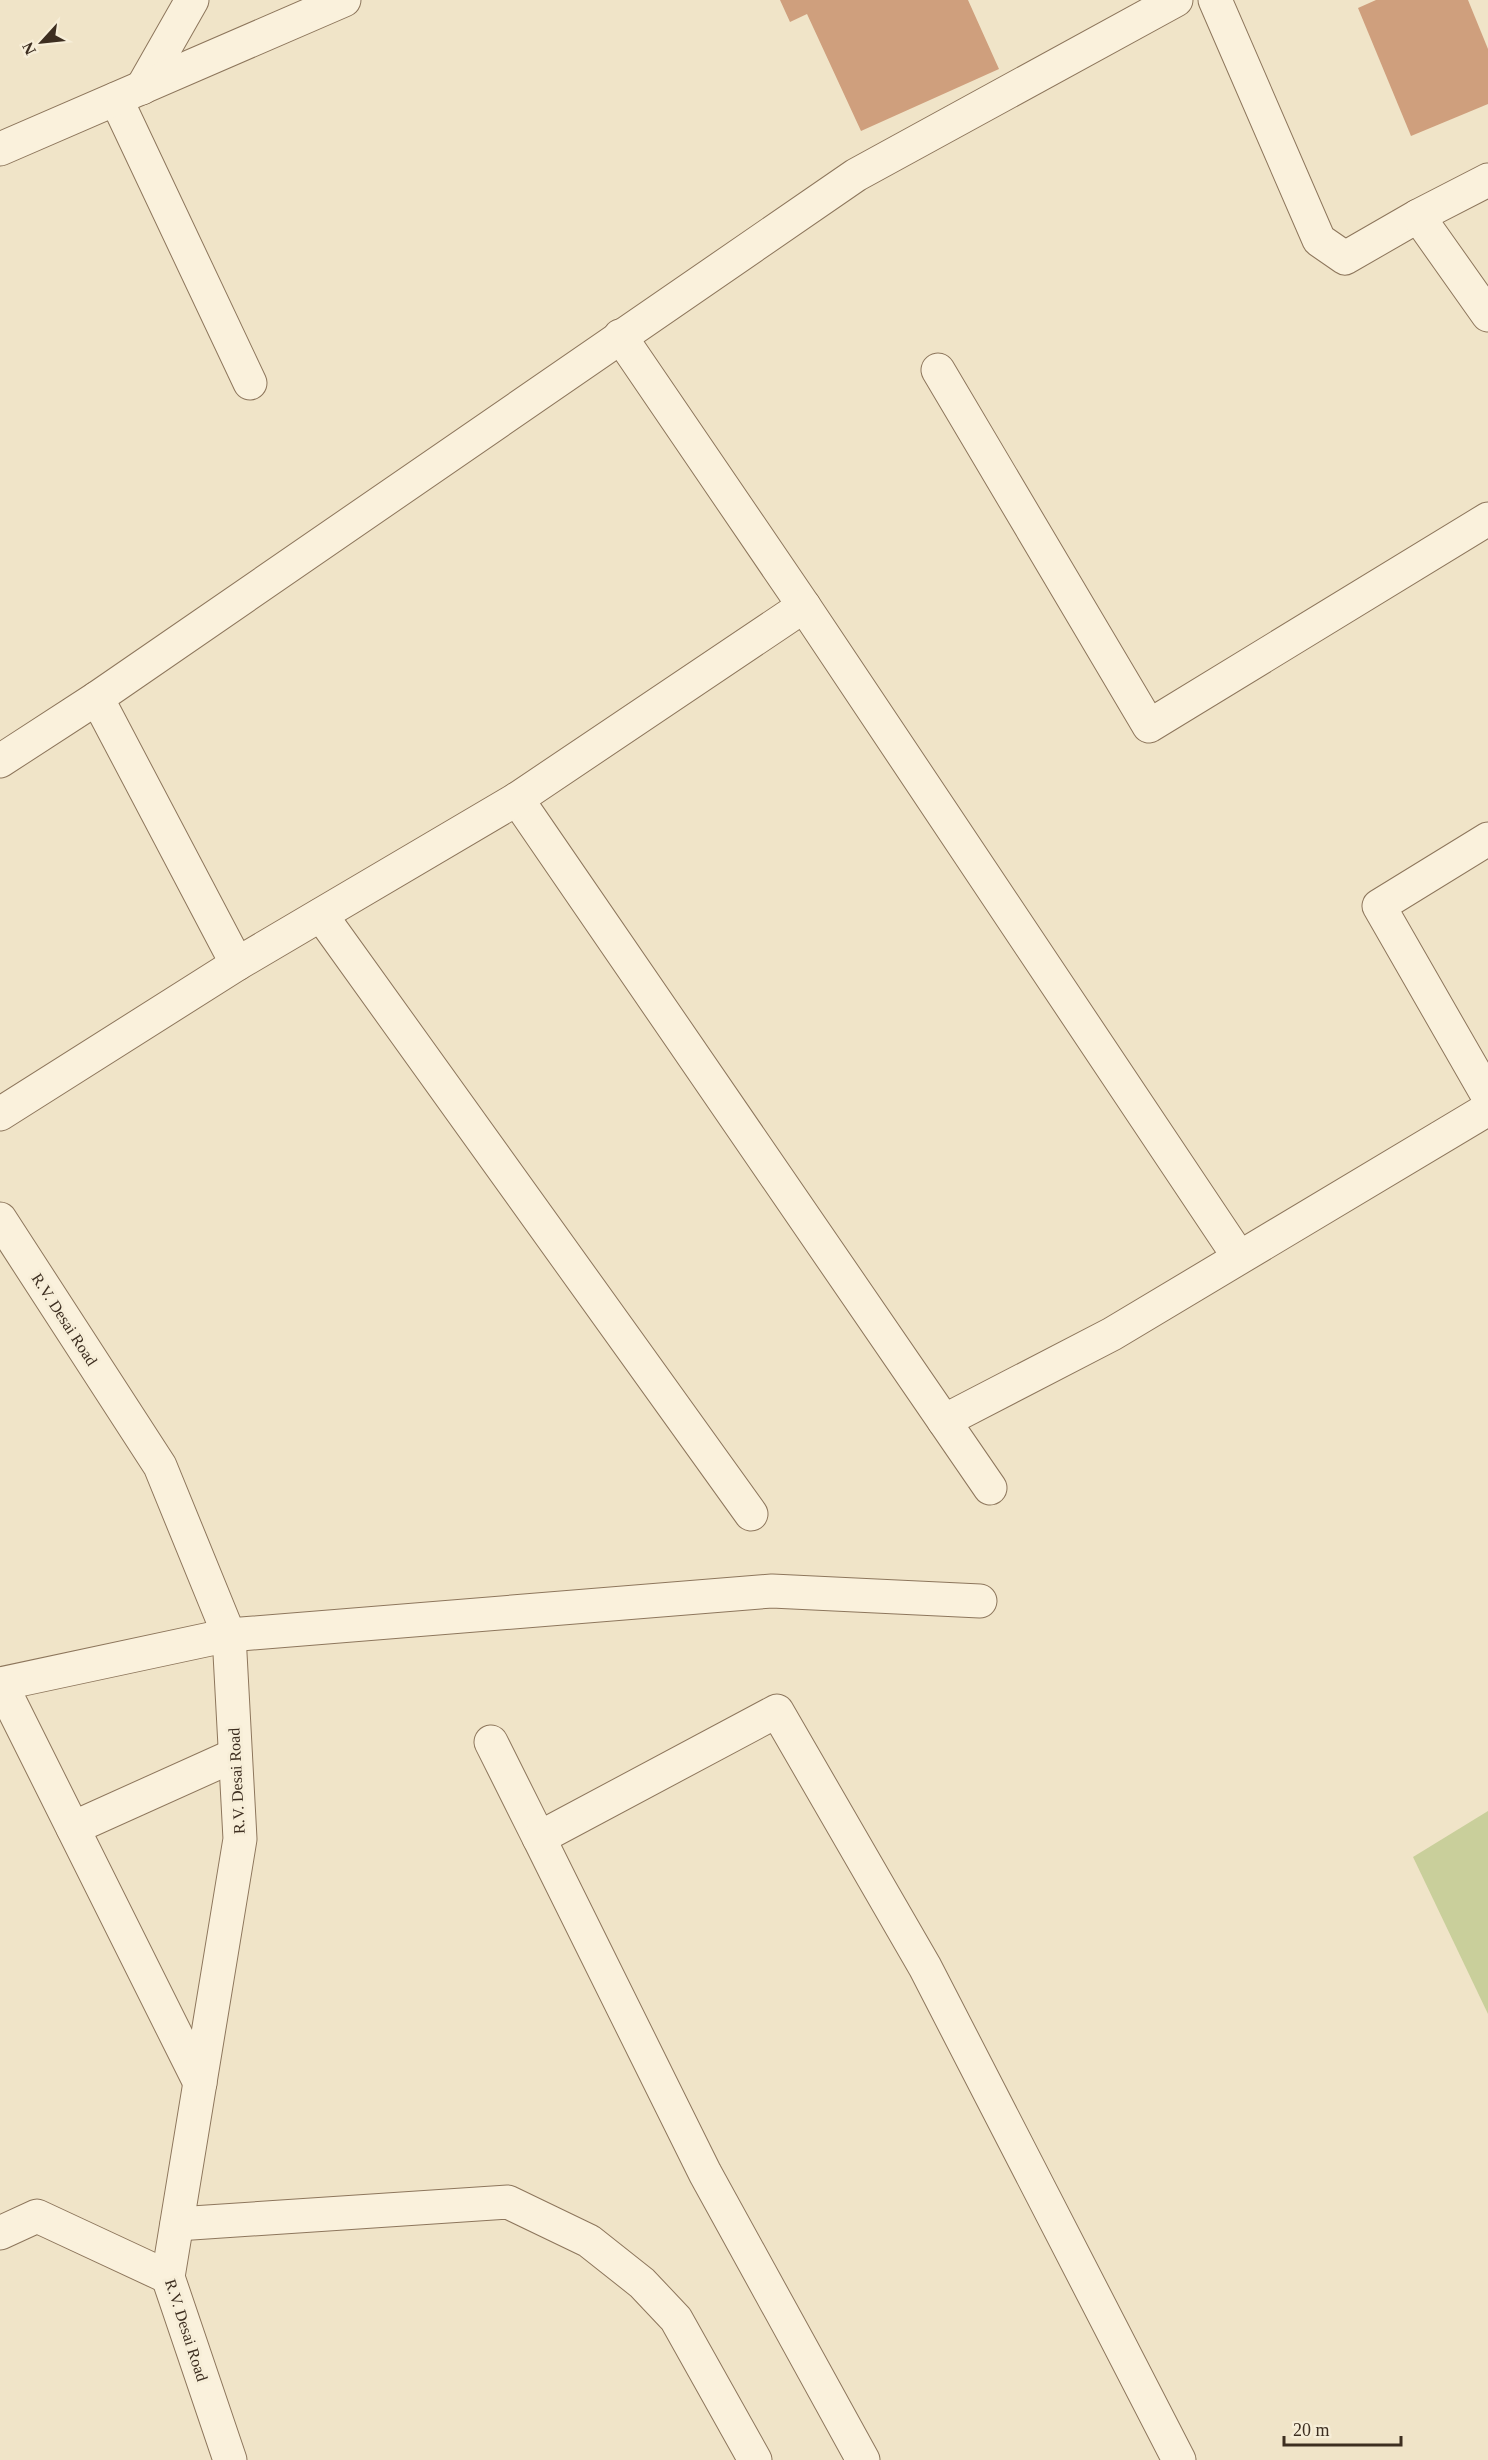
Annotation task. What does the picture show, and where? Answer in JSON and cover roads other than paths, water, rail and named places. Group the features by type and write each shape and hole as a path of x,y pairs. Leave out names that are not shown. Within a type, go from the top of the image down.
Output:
{"street":[{"path":"129,93 192,0"},
{"path":"0,149 344,0"},
{"path":"0,761 97,698 856,175 1176,0"},
{"path":"1215,0 1319,240 1345,258 1418,216 1488,180"},
{"path":"129,93 250,383"},
{"path":"1418,216 1488,315"},
{"path":"620,336 804,606 1239,1257"},
{"path":"938,370 1149,726 1488,519"},
{"path":"0,1114 237,964 518,799 804,606"},
{"path":"97,698 237,964"},
{"path":"518,799 990,1488"},
{"path":"944,1421 1112,1334 1239,1257 1487,1093 1379,906 1488,839"},
{"path":"321,915 751,1514"},
{"name":"R.V. Desai Road","path":"0,1220 160,1466 229,1635 240,1839 168,2277 230,2460"},
{"path":"200,2083 1,1684 229,1635 772,1591 980,1601"},
{"path":"539,1838 777,1711 924,1967 1179,2460"},
{"path":"491,1742 705,2173 863,2460"},
{"path":"73,1828 235,1755"},
{"path":"177,2224 508,2202 589,2241 642,2283 676,2319 755,2460"},
{"path":"0,2233 37,2216 168,2277"}]}
